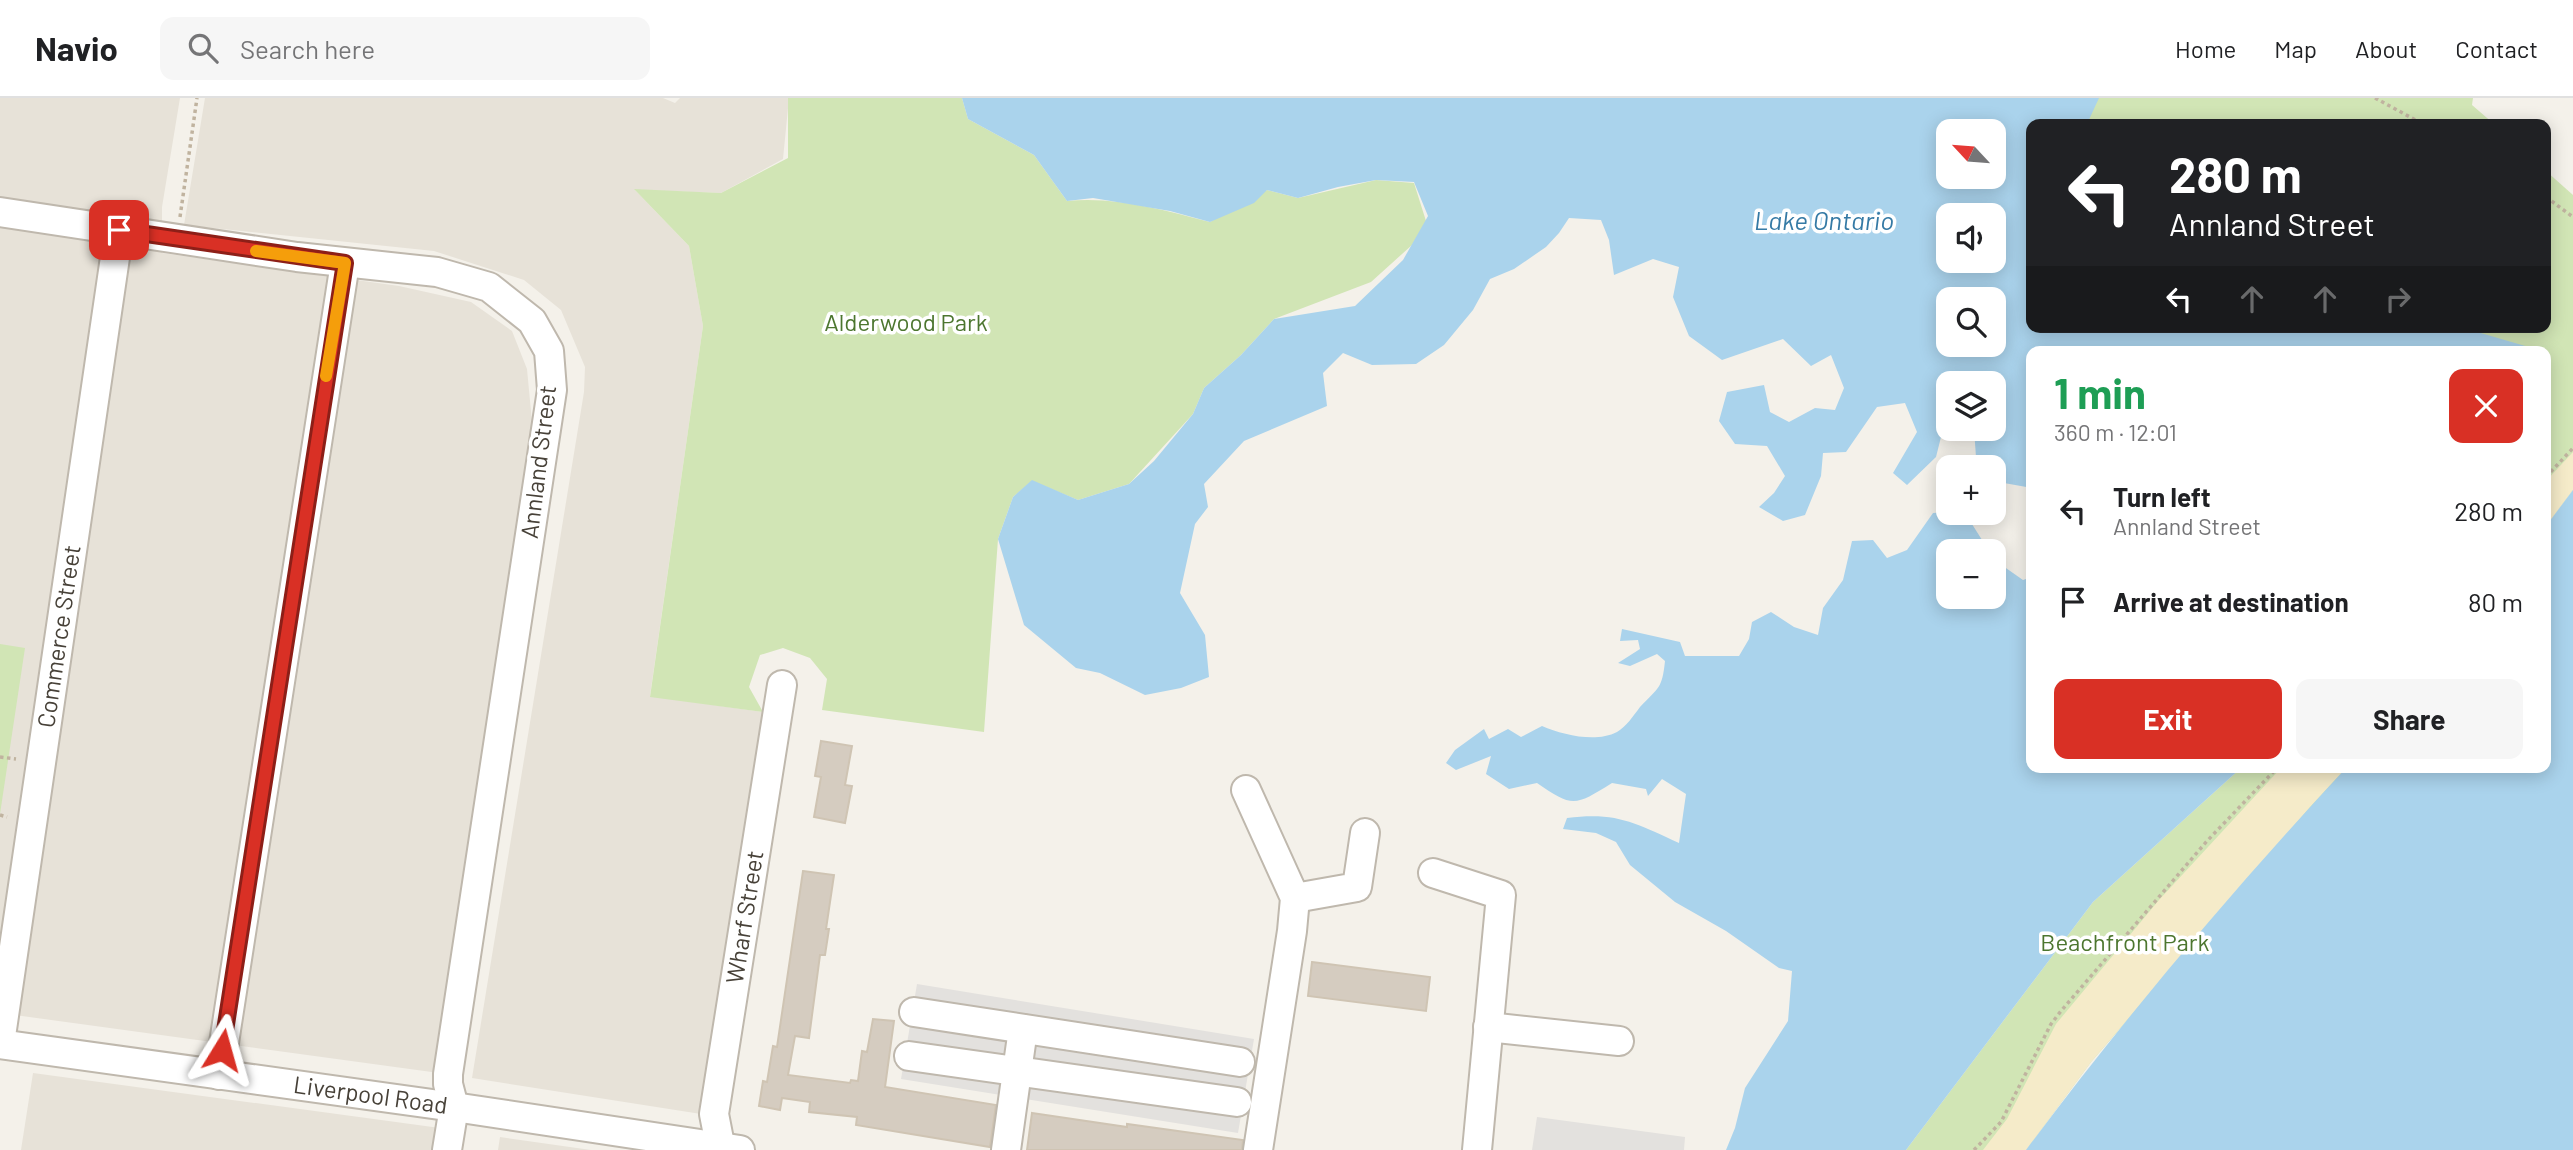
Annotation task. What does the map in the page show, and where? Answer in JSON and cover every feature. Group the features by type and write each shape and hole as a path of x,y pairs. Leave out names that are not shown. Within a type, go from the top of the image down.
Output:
{"street":[{"name":"Annland Street","path":"0,212 176,240 345,263 437,272 489,287 531,321 549,351 552,390 448,1074 454,1107 447,1150"},
{"name":"Commerce Street","path":"0,1043 119,230"},
{"path":"219,1075 345,263"},
{"name":"Wharf Street","path":"727,1149 714,1114 782,685"},
{"path":"1246,790 1295,898 1258,1150"},
{"path":"1295,898 1357,887 1365,833"},
{"path":"1433,873 1501,895 1477,1150"},
{"path":"914,1012 1240,1062"},
{"path":"1489,1027 1619,1041"},
{"path":"1006,1150 1023,1030"},
{"name":"Liverpool Road","path":"0,1043 454,1107 727,1149"},
{"path":"909,1056 1237,1102"}],"path":[{"path":"176,240 197,98"},
{"path":"2375,98 2414,119"},
{"path":"2551,201 2573,217"},
{"path":"2551,472 2573,448"},
{"path":"0,757 16,759"},
{"path":"1975,1150 2001,1122 2051,1024 2061,1011 2207,841 2272,773"},
{"path":"0,815 7,817"}],"shaded area":[{"path":"0,98 180,98 162,207 162,253 399,286 471,302 512,331 527,369 532,422 439,1073 0,1013"},
{"path":"205,98 663,98 675,103 680,98 789,98 783,159 721,193 635,190 689,246 703,326 650,696 763,712 701,1114 472,1078 584,392 585,367 561,310 524,280 434,251 184,225"},
{"path":"917,984 1254,1039 1238,1133 901,1079"},
{"path":"33,1073 440,1128 436,1150 21,1150"},
{"path":"1537,1117 1685,1137 1684,1150 1532,1150"},
{"path":"500,1137 591,1150 498,1150"}],"green space":[{"name":"Alderwood Park","path":"788,98 962,98 968,119 1034,155 1067,201 1121,202 1210,222 1267,190 1298,198 1376,180 1414,183 1426,221 1412,245 1371,282 1274,319 1241,355 1204,388 1193,414 1129,484 1078,500 1032,481 1013,497 998,539 984,732 822,710 827,679 810,658 783,648 760,655 749,687 763,712 650,697 703,326 689,246 634,189 721,193 788,158"},
{"path":"2037,98 2473,98 2472,105 2488,119 2043,119"},
{"path":"2551,175 2573,195 2573,490 2551,519 2551,346 2421,346 2410,333 2551,333"},
{"path":"0,644 25,648 0,814"},
{"name":"Beachfront Park","path":"2235,773 2342,773 2091,1062 2026,1150 1906,1150 2093,902"}],"sand":[{"path":"2573,452 2573,490 2551,519 2551,476"},
{"path":"2276,773 2341,773 2091,1062 2026,1150 1983,1150 2007,1119 2056,1024 2159,900"}],"water":[{"name":"Lake Ontario","path":"962,98 2099,98 2089,119 2026,119 2026,333 2481,333 2525,346 2026,346 2026,487 2006,483 2006,455 1976,455 1975,441 2006,441 2006,371 1936,371 1936,441 1940,441 1936,457 1907,485 1893,473 1917,432 1905,403 1877,407 1846,452 1823,453 1821,476 1805,515 1783,521 1759,507 1774,493 1785,476 1767,446 1735,444 1719,421 1727,392 1764,385 1770,412 1789,422 1815,408 1835,410 1844,388 1831,355 1811,366 1783,339 1722,360 1689,336 1673,297 1679,267 1653,259 1614,275 1609,240 1601,220 1569,218 1546,247 1514,269 1490,279 1473,310 1444,345 1416,364 1372,365 1343,353 1323,373 1327,406 1244,441 1204,484 1208,507 1195,524 1180,593 1205,635 1209,677 1181,688 1145,695 1100,673 1076,668 1024,625 998,539 1013,497 1032,480 1078,500 1129,484 1154,461 1193,414 1204,388 1241,355 1274,319 1355,306 1403,260 1428,216 1414,182 1376,180 1298,198 1267,190 1254,203 1210,222 1170,211 1093,198 1067,201 1034,155 968,119"},
{"path":"2573,490 2573,1150 2026,1150 2102,1051 2181,955 2341,773 2551,773 2551,519"},
{"path":"1933,513 1936,513 1936,525 1973,525 1981,539 1936,539 1936,609 2006,609 2006,568 2023,580 2026,579 2026,773 2235,773 2093,902 1906,1150 1726,1150 1735,1128 1745,1088 1788,1021 1792,971 1779,968 1726,931 1675,902 1630,865 1616,842 1596,833 1563,829 1567,818 1613,818 1679,843 1686,794 1662,779 1648,796 1646,789 1612,783 1582,800 1574,801 1559,797 1537,783 1509,789 1486,774 1491,756 1456,770 1446,763 1455,750 1484,729 1489,739 1508,729 1521,737 1542,726 1569,735 1590,737 1609,735 1620,730 1658,687 1665,661 1657,654 1630,666 1618,663 1640,649 1638,640 1620,641 1622,629 1680,642 1685,656 1739,656 1749,639 1752,622 1771,612 1794,627 1818,635 1823,608 1843,580 1852,541 1873,540 1887,558 1907,550"}],"building":[{"path":"821,741 852,746 845,785 852,786 845,823 814,817 821,777 815,776"},
{"path":"803,871 834,875 826,929 829,929 825,955 820,955 809,1038 795,1036 788,1075 850,1083 851,1080 858,1081 862,1051 867,1052 873,1019 894,1021 885,1087 996,1105 990,1147 856,1125 857,1117 809,1112 810,1102 782,1098 780,1110 759,1106 763,1081 767,1082 773,1046 777,1047"},
{"path":"1312,962 1430,977 1426,1011 1308,996"},
{"path":"1032,1113 1243,1140 1242,1150 1027,1150"}],"slow traffic":[{"path":"256,251 345,263 326,376"}],"route":[{"path":"119,230 345,263 222,1050"}]}
